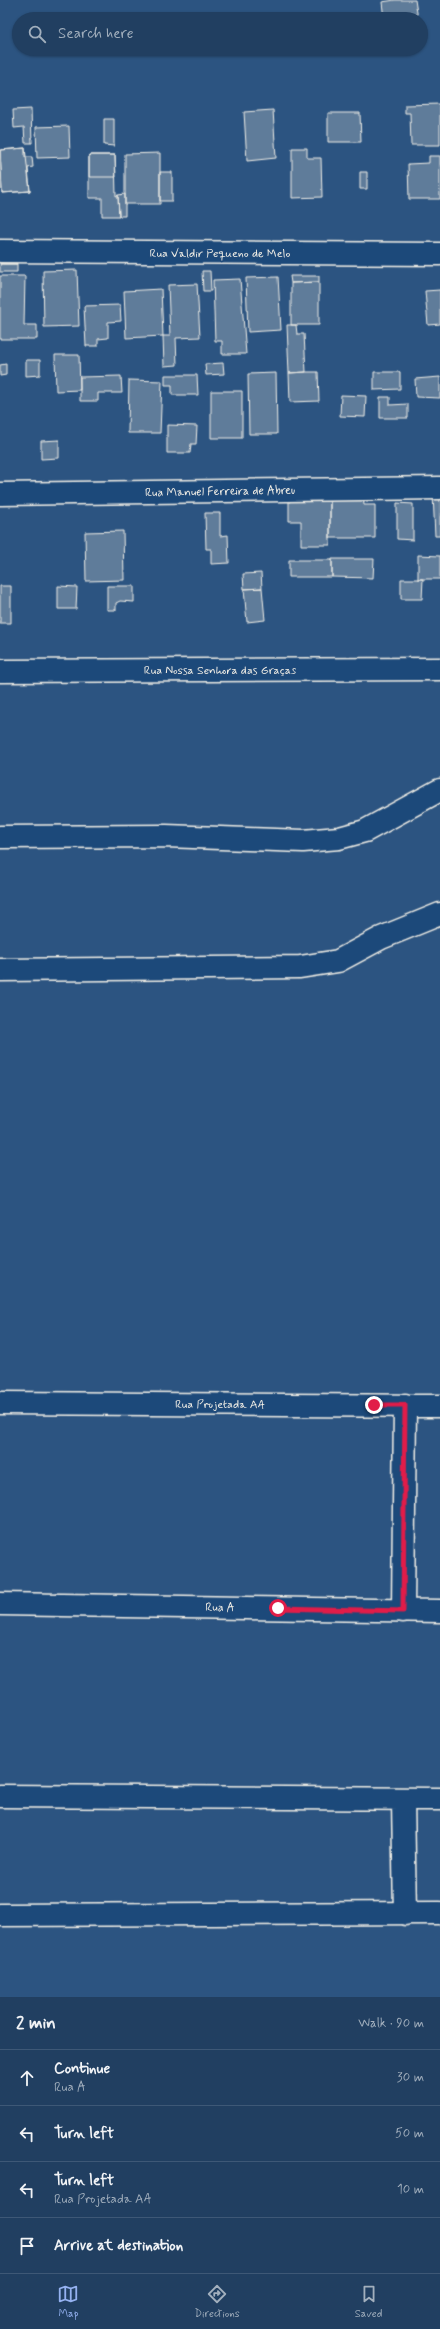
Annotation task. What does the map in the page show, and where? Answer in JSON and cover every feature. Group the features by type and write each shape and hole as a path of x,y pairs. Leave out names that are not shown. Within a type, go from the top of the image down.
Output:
{"street":[{"name":"Rua Valdir Pequeno de Melo","path":"0,251 440,254"},
{"name":"Rua Manuel Ferreira de Abreu","path":"0,494 440,488"},
{"name":"Rua Nossa Senhora das Graças","path":"0,670 440,669"},
{"path":"0,837 166,836 303,841 339,838 365,831 440,790"},
{"path":"0,970 300,967 338,961 381,938 440,914"},
{"name":"Rua Projetada AA","path":"0,1403 440,1406"},
{"path":"403,1611 405,1405"},
{"name":"Rua A","path":"0,1604 403,1611 440,1610"},
{"path":"0,1796 403,1800 440,1799"},
{"path":"403,1800 405,1914"},
{"path":"0,1915 440,1913"}],"building":[{"path":"395,0 415,0 417,12 383,12 382,2"},
{"path":"440,104 440,145 411,145 410,113 405,113 405,105"},
{"path":"31,109 32,143 25,143 24,127 14,128 13,110"},
{"path":"273,110 276,158 247,161 244,112"},
{"path":"328,113 360,113 361,142 328,142"},
{"path":"104,119 114,119 114,146 104,145"},
{"path":"69,126 70,157 37,158 36,127"},
{"path":"25,148 30,191 2,193 0,150"},
{"path":"25,148 25,157 32,157 33,167 28,168 30,191 2,193 0,150"},
{"path":"292,148 307,148 307,158 321,158 322,197 292,198"},
{"path":"160,153 160,204 125,204 125,154"},
{"path":"89,155 115,155 116,177 89,177"},
{"path":"89,155 115,155 116,196 118,195 119,216 102,216 102,198 89,198"},
{"path":"429,156 440,156 440,199 409,199 408,164 429,163"},
{"path":"160,172 172,172 172,201 160,201"},
{"path":"360,172 367,172 367,189 360,189"},
{"path":"125,194 125,216 119,216 118,195"},
{"path":"0,255 16,255 17,264 0,264"},
{"path":"0,264 17,264 17,272 0,272"},
{"path":"77,270 79,326 44,327 43,271"},
{"path":"202,271 210,271 211,291 203,291"},
{"path":"0,276 25,276 24,325 37,325 37,339 0,339"},
{"path":"290,276 319,276 319,282 291,283"},
{"path":"278,277 281,330 248,332 246,278"},
{"path":"240,279 246,354 222,354 222,341 215,341 213,280"},
{"path":"319,282 319,325 291,325 291,283"},
{"path":"197,284 200,337 176,338 177,365 164,366 163,336 170,336 168,285"},
{"path":"161,289 163,336 126,338 124,291"},
{"path":"440,290 440,324 428,325 425,291"},
{"path":"120,305 121,321 108,322 108,338 98,339 98,346 86,346 84,306"},
{"path":"287,325 296,325 297,334 304,334 306,372 289,373"},
{"path":"55,355 79,355 80,390 56,391"},
{"path":"26,360 40,360 40,375 26,376"},
{"path":"223,363 224,374 206,375 205,364"},
{"path":"6,364 6,375 0,376 0,365"},
{"path":"318,372 319,401 290,402 289,373"},
{"path":"374,372 400,372 400,389 374,390"},
{"path":"276,373 277,434 249,434 248,374"},
{"path":"165,375 197,375 198,395 172,395 172,385 165,385"},
{"path":"121,376 122,393 98,393 98,401 80,401 80,377"},
{"path":"440,377 440,398 416,397 415,379"},
{"path":"129,380 162,381 160,433 128,433"},
{"path":"211,391 242,391 242,438 211,438"},
{"path":"341,395 366,396 365,417 340,416"},
{"path":"380,397 390,397 390,405 408,404 408,418 380,418"},
{"path":"167,425 197,426 196,444 191,444 190,453 167,453"},
{"path":"59,440 59,458 41,459 41,441"},
{"path":"289,494 330,494 330,545 301,545 301,521 289,521"},
{"path":"433,494 440,494 440,536 435,536"},
{"path":"330,497 363,497 364,505 375,505 375,538 330,538"},
{"path":"397,503 413,504 413,540 397,539"},
{"path":"205,513 220,513 220,536 228,535 229,563 211,564 211,549 206,549"},
{"path":"123,531 124,580 86,581 85,532"},
{"path":"418,555 440,556 440,579 418,579"},
{"path":"332,559 374,559 373,578 332,577"},
{"path":"289,560 332,560 332,577 289,577"},
{"path":"261,573 262,588 244,589 243,574"},
{"path":"401,579 423,579 422,599 401,599"},
{"path":"0,586 11,586 11,623 0,623"},
{"path":"58,586 77,587 76,609 58,609"},
{"path":"107,586 134,586 134,602 120,601 116,603 116,610 107,610"},
{"path":"262,588 265,620 247,622 244,589"}],"route":[{"path":"278,1608 403,1611 405,1405 374,1405"}]}
